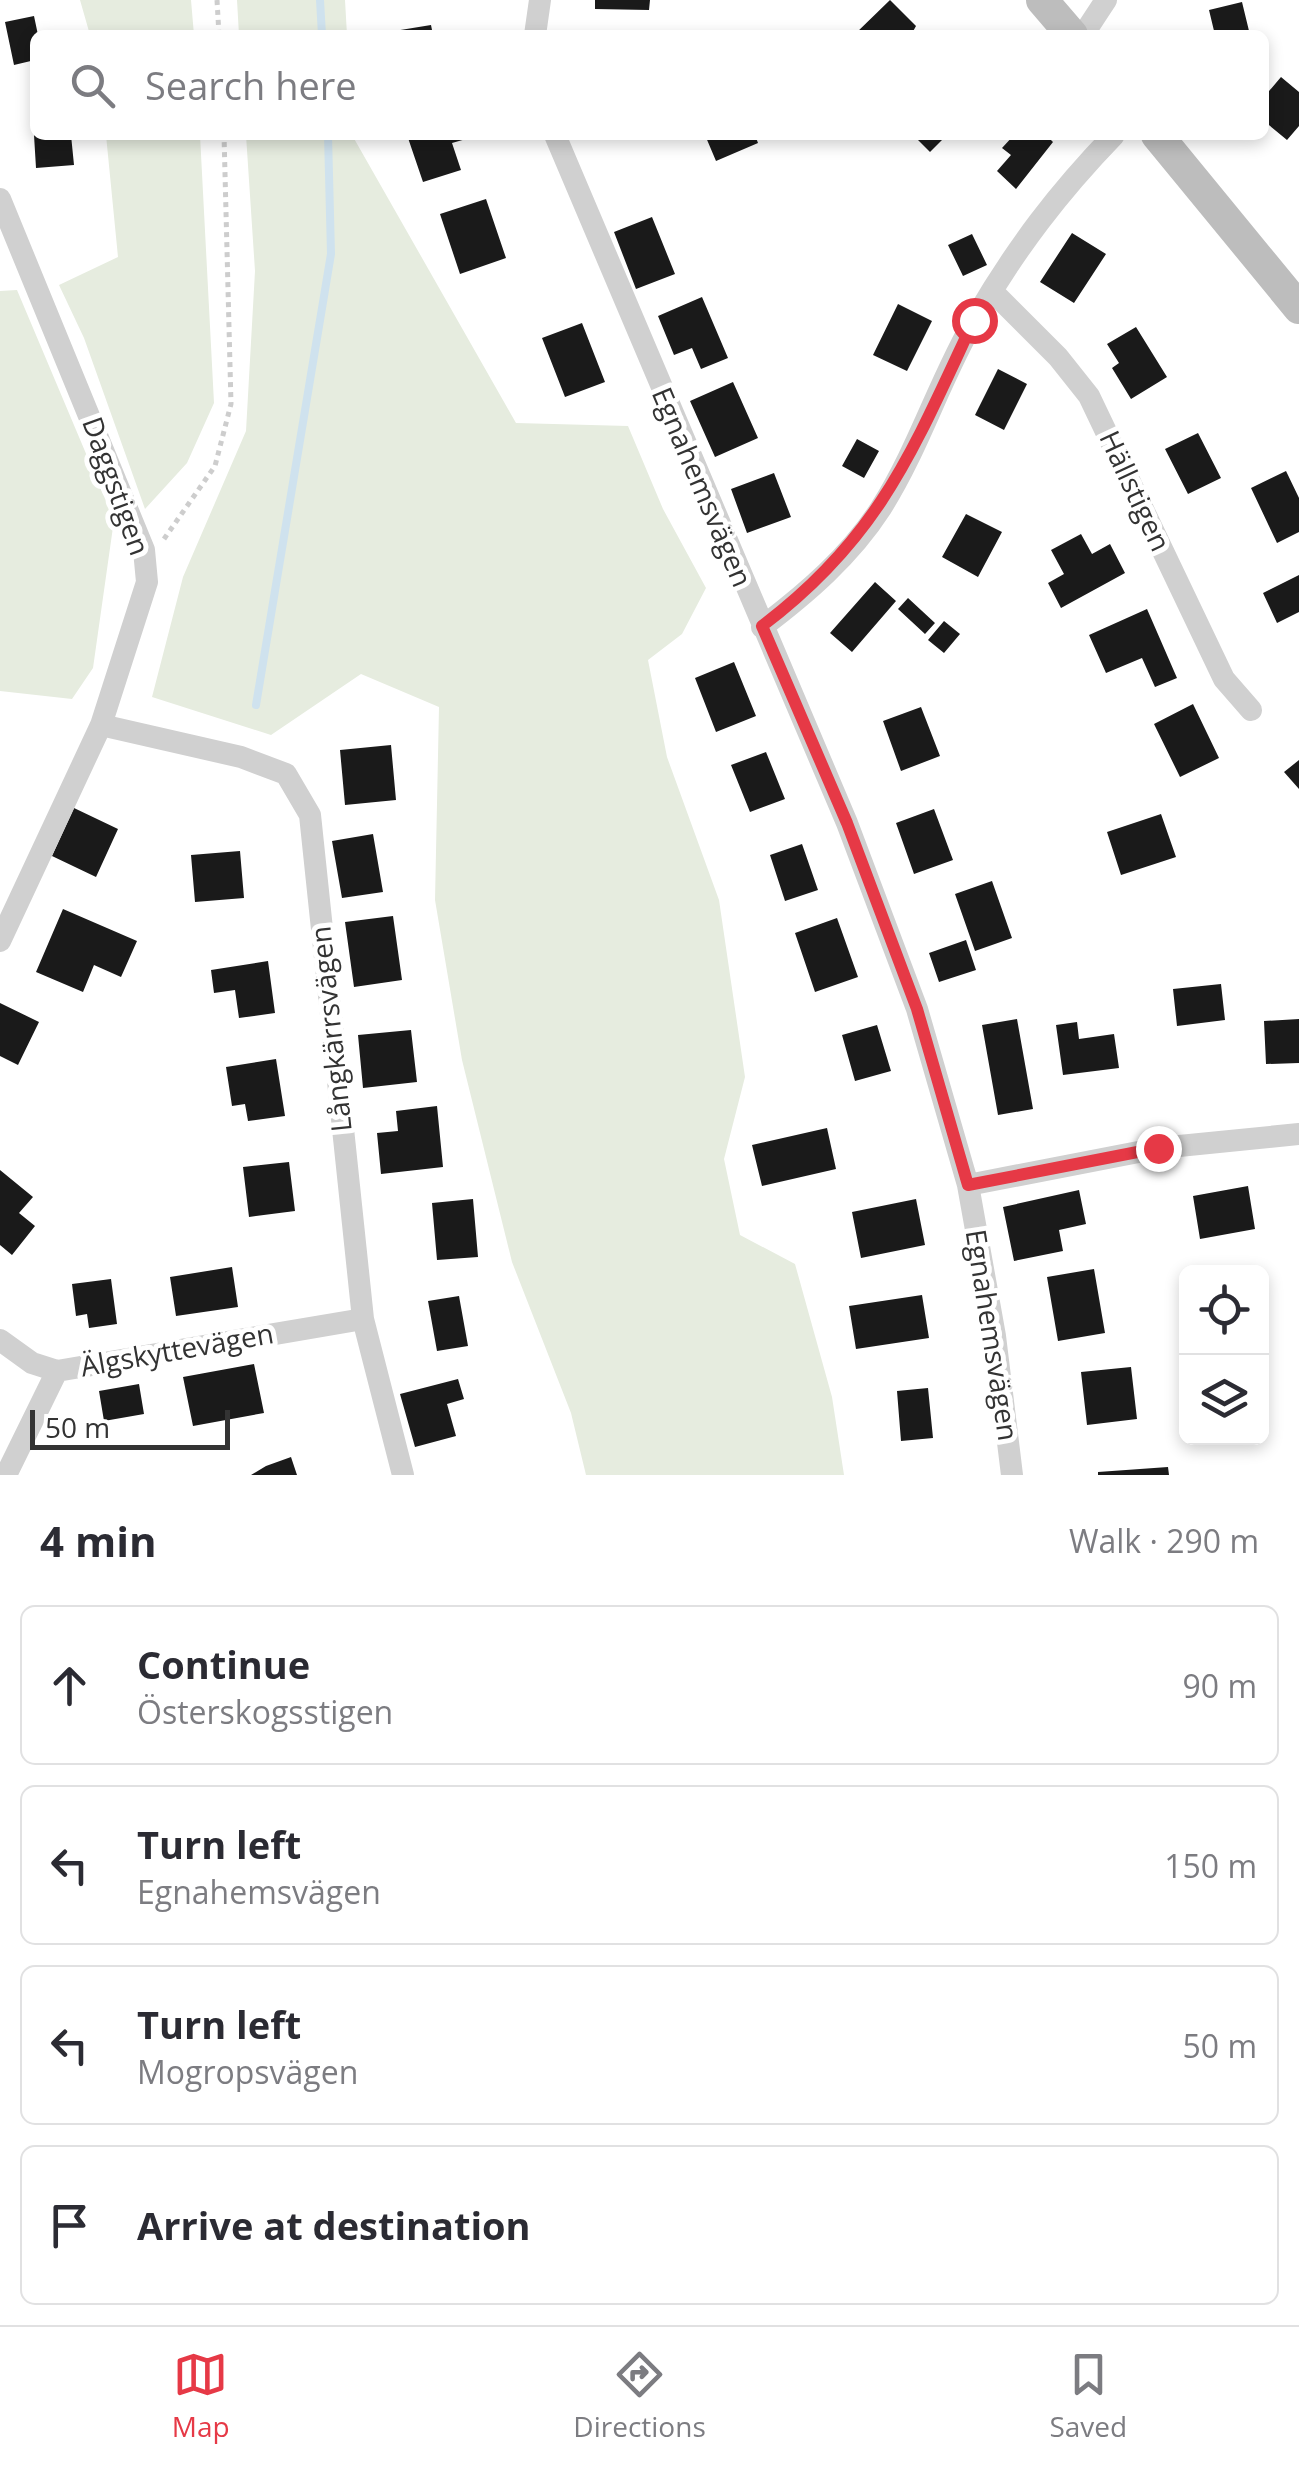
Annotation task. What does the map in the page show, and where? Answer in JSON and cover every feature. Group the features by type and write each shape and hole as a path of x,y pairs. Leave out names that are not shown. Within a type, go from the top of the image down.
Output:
{"main road":[{"path":"1042,0 1068,30"},
{"path":"1162,140 1299,308"}],"street":[{"path":"536,30 540,0"},
{"path":"1086,30 1106,0"},
{"name":"Egnahemsvägen","path":"557,140 847,823 917,1009 968,1185 995,1336 1012,1475"},
{"path":"762,626 829,571 881,508 992,290 1046,207 1109,140"},
{"name":"Daggstigen","path":"0,199 144,550 146,582 102,725 0,942"},
{"name":"Hällstigen","path":"992,290 1089,396 1224,679 1250,710"},
{"name":"Långkärrsvägen","path":"102,725 241,756 286,774 310,815 363,1319 403,1475"},
{"path":"968,1185 1158,1148 1299,1134"},
{"name":"Älgskyttevägen","path":"0,1340 32,1362 57,1371 363,1319"},
{"path":"6,1475 57,1371"}],"path":[{"path":"217,0 219,30"},
{"path":"144,550 162,541 216,466 231,404 224,140"}],"shaded area":[{"path":"80,0 191,0 194,30 89,30"},
{"path":"237,0 345,0 347,30 239,30"},
{"path":"106,140 200,140 214,403 187,463 145,509 84,338 59,285 118,257"},
{"path":"246,140 355,140 516,423 628,426 663,509 706,588 682,634 648,660 667,757 719,900 745,1077 724,1159 740,1235 795,1264 832,1397 844,1475 586,1475 571,1413 512,1262 462,1060 435,900 439,707 361,674 271,735 152,697 183,577 246,431 255,271"},
{"path":"17,290 114,520 93,668 72,699 0,691 0,291"}],"building":[{"path":"595,0 650,0 649,10 595,9"},
{"path":"890,0 916,26 914,30 859,30"},
{"path":"1242,2 1249,30 1214,30 1209,10"},
{"path":"34,16 37,30 30,30 30,61 14,65 5,22"},
{"path":"431,25 432,30 400,30"},
{"path":"1281,77 1299,92 1299,126 1287,140 1269,125 1269,91"},
{"path":"34,140 72,140 74,165 36,168"},
{"path":"409,140 462,140 452,143 461,170 423,182"},
{"path":"707,140 757,140 758,143 716,161"},
{"path":"918,140 942,140 930,152"},
{"path":"1009,140 1053,142 1016,189 997,171 1011,155 1002,148"},
{"path":"486,199 506,258 460,274 440,214"},
{"path":"652,217 675,274 636,289 614,232"},
{"path":"1072,233 1106,254 1074,303 1040,282"},
{"path":"972,234 987,265 963,276 948,245"},
{"path":"702,297 728,358 701,369 692,348 674,355 658,316"},
{"path":"898,304 932,321 907,371 873,355"},
{"path":"582,323 605,382 565,397 542,338"},
{"path":"1136,327 1167,377 1131,399 1112,368 1119,363 1107,344"},
{"path":"998,369 1027,384 1004,430 975,415"},
{"path":"733,382 758,438 715,457 690,401"},
{"path":"1198,433 1221,478 1188,494 1165,449"},
{"path":"857,439 879,451 864,478 842,466"},
{"path":"1286,471 1299,498 1299,532 1277,543 1251,488"},
{"path":"774,473 791,517 747,533 731,489"},
{"path":"966,514 1002,532 978,577 942,557"},
{"path":"1081,534 1092,554 1110,544 1125,573 1061,608 1048,583 1064,574 1051,550"},
{"path":"1299,575 1299,612 1277,623 1263,593"},
{"path":"875,582 896,601 852,652 830,633"},
{"path":"908,598 935,623 925,634 898,609"},
{"path":"1147,609 1177,678 1155,687 1142,658 1106,673 1089,635"},
{"path":"944,621 960,634 944,653 928,640"},
{"path":"734,662 756,716 716,732 695,678"},
{"path":"1193,704 1219,758 1180,777 1154,724"},
{"path":"921,707 940,756 901,771 883,721"},
{"path":"391,745 396,800 345,805 340,750"},
{"path":"766,752 785,799 750,812 731,765"},
{"path":"1299,760 1299,789 1284,772"},
{"path":"74,808 118,829 96,877 52,856"},
{"path":"934,809 953,860 914,874 896,823"},
{"path":"1161,814 1176,857 1121,875 1107,832"},
{"path":"373,834 383,892 342,898 332,841"},
{"path":"802,844 818,890 785,901 770,855"},
{"path":"240,851 244,898 195,902 191,855"},
{"path":"992,881 1012,938 975,951 955,894"},
{"path":"63,909 137,941 121,977 94,965 83,992 36,972"},
{"path":"393,916 402,980 354,987 345,922"},
{"path":"837,918 858,977 815,992 795,933"},
{"path":"966,940 976,970 939,982 929,953"},
{"path":"268,961 275,1013 239,1018 235,990 214,993 211,970"},
{"path":"1221,984 1225,1020 1177,1026 1173,989"},
{"path":"0,1003 39,1022 18,1065 0,1056"},
{"path":"1017,1019 1033,1109 998,1115 982,1025"},
{"path":"1299,1019 1299,1063 1266,1064 1264,1021"},
{"path":"1077,1022 1079,1039 1114,1034 1119,1068 1063,1075 1056,1025"},
{"path":"877,1025 891,1071 855,1081 842,1035"},
{"path":"411,1030 417,1082 363,1088 358,1035"},
{"path":"276,1059 285,1116 248,1121 245,1104 232,1106 226,1067"},
{"path":"437,1106 443,1167 381,1174 377,1133 398,1131 396,1111"},
{"path":"827,1128 836,1169 762,1186 752,1145"},
{"path":"289,1162 295,1211 249,1217 243,1167"},
{"path":"0,1170 33,1197 19,1213 35,1226 12,1255 0,1245"},
{"path":"1248,1186 1255,1229 1200,1239 1193,1196"},
{"path":"1079,1190 1086,1224 1059,1230 1063,1251 1014,1261 1003,1207"},
{"path":"473,1199 478,1257 437,1260 432,1203"},
{"path":"916,1199 925,1245 861,1258 852,1212"},
{"path":"232,1267 238,1307 176,1316 170,1277"},
{"path":"1094,1269 1105,1333 1058,1341 1047,1277"},
{"path":"111,1279 117,1324 89,1328 87,1314 76,1316 72,1284"},
{"path":"922,1295 929,1338 856,1349 849,1306"},
{"path":"459,1296 468,1346 437,1351 428,1301"},
{"path":"254,1364 264,1413 193,1426 183,1377"},
{"path":"1131,1367 1137,1419 1087,1425 1081,1372"},
{"path":"458,1379 464,1399 447,1404 456,1436 415,1447 400,1394"},
{"path":"139,1384 144,1414 104,1421 99,1391"},
{"path":"928,1388 933,1438 901,1441 897,1391"},
{"path":"291,1457 297,1475 251,1475 266,1466"},
{"path":"1168,1467 1169,1475 1098,1475 1098,1472"}],"waterway":[{"path":"320,0 322,30"},
{"path":"256,705 331,254 328,140"}],"route":[{"path":"974,320 881,508 829,571 762,626 847,823 917,1009 968,1185 1158,1148"}]}
